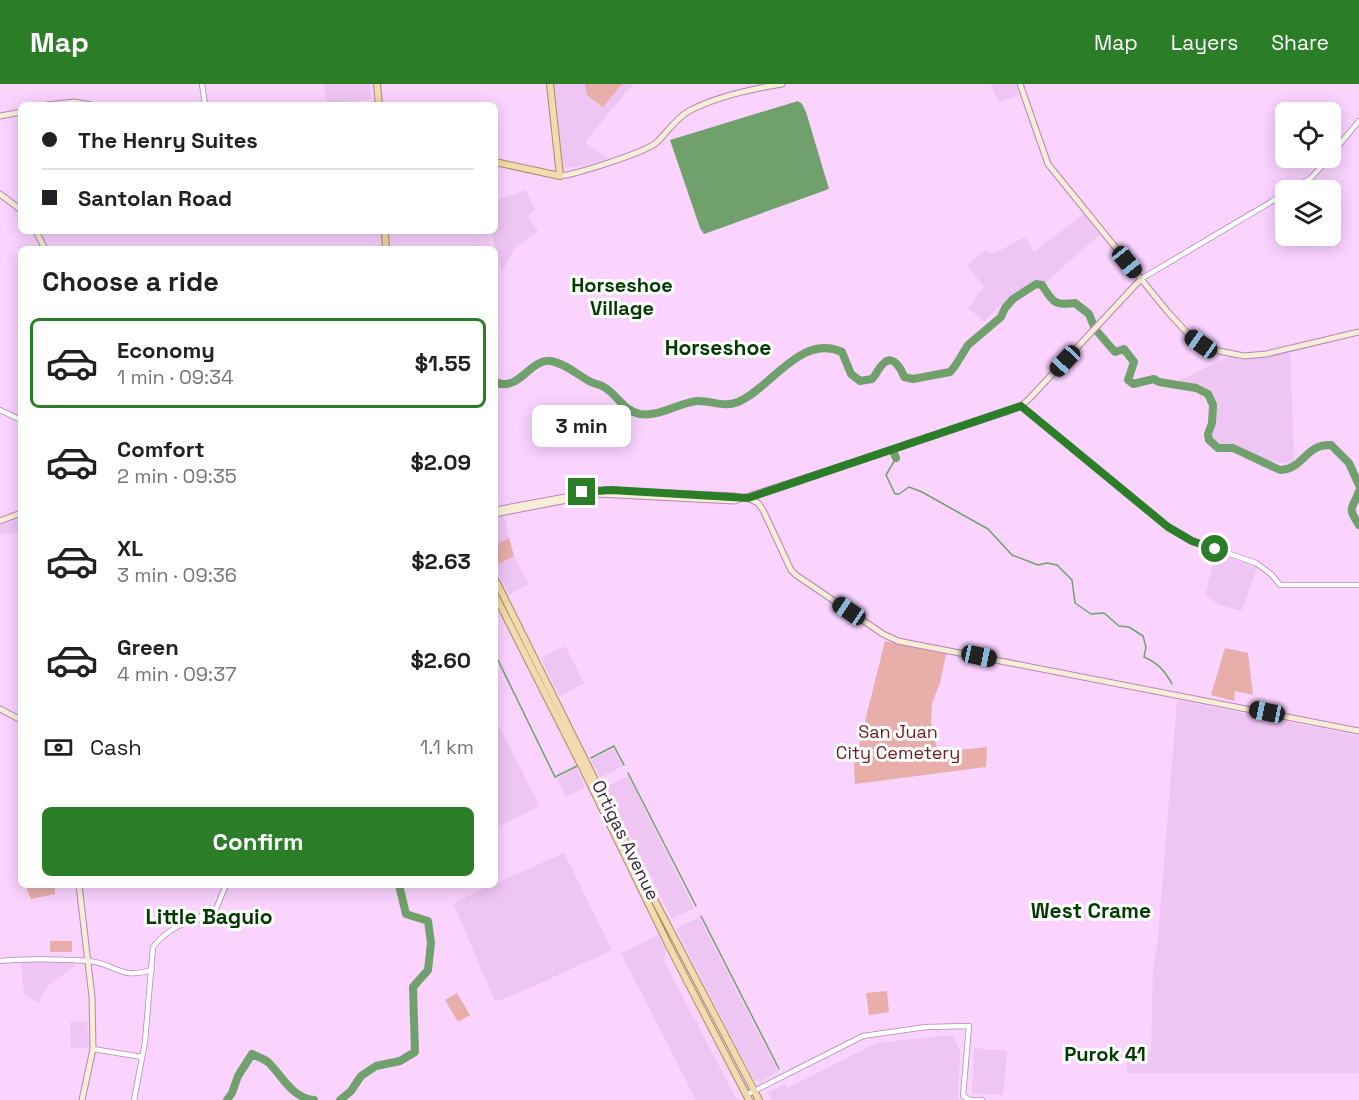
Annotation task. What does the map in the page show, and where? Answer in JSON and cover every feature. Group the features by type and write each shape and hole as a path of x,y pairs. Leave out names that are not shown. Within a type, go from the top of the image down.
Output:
{"main road":[{"path":"377,84 380,102"},
{"path":"550,84 560,176"},
{"path":"498,163 560,176 616,160 647,148 656,143 676,121 688,112 709,102 766,85 782,84"},
{"path":"1020,84 1048,164 1138,279 1190,336 1201,344 1228,354 1254,356 1359,332"},
{"path":"0,116 18,113"},
{"path":"0,194 18,208"},
{"path":"498,509 603,490 748,498 1021,406 1089,335 1138,279"},
{"path":"763,510 762,499 766,491"},
{"path":"498,513 603,494 734,501 738,498"},
{"path":"748,498 758,503 763,510 791,570 796,575 891,639 1359,731"},
{"path":"0,521 18,514"},
{"name":"Ortigas Avenue","path":"498,585 669,946 748,1097"},
{"name":"Ortigas Avenue","path":"498,601 759,1100"},
{"path":"0,709 18,718"},
{"path":"79,888 92,996 93,1049 82,1100"}],"street":[{"path":"202,84 205,102"},
{"path":"1341,143 1359,121"},
{"path":"1308,180 1320,168"},
{"path":"1138,279 1275,200"},
{"path":"1021,406 1168,527 1192,541 1256,563 1271,574 1280,585 1359,585"},
{"path":"0,410 18,419"},
{"path":"194,919 215,921 216,909 225,888"},
{"path":"134,1100 142,1057 153,946 174,928 216,909"},
{"path":"0,961 16,959 88,961 129,974 152,970"},
{"path":"748,1097 754,1091 863,1036 926,1027 969,1026 963,1089 966,1099 982,1100"},
{"path":"93,1049 142,1057"}],"shaded area":[{"path":"324,84 370,84 372,99 327,102"},
{"path":"553,84 633,84 585,142 607,159 562,168"},
{"path":"991,84 1015,84 1019,95 998,102"},
{"path":"798,101 806,112 829,189 704,234 670,140"},
{"path":"525,190 536,210 528,216 538,231 514,249 502,272 498,246 495,246 492,234 498,234 498,200"},
{"path":"1084,214 1100,234 1045,283 1035,279 1007,299 984,321 968,308 984,287 967,265 984,251 993,254 1025,237 1034,252"},
{"path":"1290,352 1294,462 1279,463 1237,448 1217,445 1213,441 1216,403 1209,393 1197,387 1182,387 1180,380 1230,356 1242,360"},
{"path":"504,516 509,538 498,544 498,518"},
{"path":"18,520 18,533 0,534 0,525"},
{"path":"1216,553 1257,567 1242,611 1219,605 1205,595"},
{"path":"514,556 529,584 509,595 498,572 498,564"},
{"path":"565,646 584,683 559,696 541,658"},
{"path":"1177,700 1359,736 1359,1073 1127,1073 1127,1052 1151,1051 1153,971 1158,938"},
{"path":"498,725 539,804 537,808 498,827"},
{"path":"614,749 623,766 600,778 591,760"},
{"path":"576,768 585,787 566,797 557,779"},
{"path":"628,776 694,908 672,919 605,787"},
{"path":"564,853 612,950 532,987 498,1001 494,999 454,905 455,902 486,888 498,888 498,883"},
{"path":"699,917 778,1072 760,1082 754,1080 676,929"},
{"path":"658,935 665,949 665,963 737,1100 696,1100 621,953"},
{"path":"21,962 74,962 76,965 48,986 38,1003 24,994"},
{"path":"87,1021 88,1048 71,1048 70,1022"},
{"path":"953,1035 960,1051 958,1098 962,1100 772,1100 768,1092 785,1084 788,1088 876,1043"},
{"path":"974,1048 1007,1051 1003,1095 972,1093"}],"green space":[{"path":"585,84 622,84 603,107 587,95"},
{"path":"509,538 514,556 498,564 498,544"},
{"name":"San Juan City Cemetery","path":"885,641 946,654 940,683 932,703 931,723 938,752 987,747 986,767 855,784 854,766"},
{"path":"1225,648 1248,653 1253,695 1235,691 1234,701 1211,695"},
{"path":"26,888 55,888 55,894 31,899"},
{"path":"50,941 72,941 72,952 50,952"},
{"path":"887,991 889,1012 869,1015 866,993"},
{"path":"457,993 470,1015 458,1022 445,1000"}],"waterway":[{"path":"498,383 511,383 544,361 551,361 609,390 629,410 640,414 655,414 697,401 733,404 750,395 800,356 813,350 827,348 842,352 851,374 860,381 872,379 882,365 891,360 899,367 904,377 913,379 950,372 968,345 1001,317 1013,299 1036,284 1042,285 1055,302 1075,303 1089,314 1095,329 1115,352 1124,349 1134,362 1128,380 1133,384 1154,379 1159,382 1196,388 1208,394 1213,405 1209,440 1218,448 1233,448 1280,470 1294,466 1315,448 1331,445 1349,463 1359,485"},
{"path":"893,451 896,458"},
{"path":"896,458 886,475 895,494 909,487 922,492 988,529 1012,555 1038,565 1047,563 1057,565 1072,580 1075,603 1091,614 1104,613 1119,626 1129,627 1143,636 1146,647 1144,657 1161,668 1172,684"},
{"path":"1359,491 1352,508 1359,525"},
{"path":"498,660 555,777 577,766"},
{"path":"591,758 614,746 624,765"},
{"path":"628,773 696,906"},
{"path":"340,1100 351,1091 361,1076 376,1066 400,1061 415,1052 413,987 428,970 431,943 428,921 406,914 400,888"},
{"path":"701,916 779,1069"},
{"path":"227,1100 252,1054 269,1063 294,1091 314,1100"}],"district":[{"name":"Horseshoe Village","path":"622,296"},
{"name":"Horseshoe","path":"718,347"},
{"name":"West Crame","path":"1091,910"},
{"name":"Little Baguio","path":"209,916"},
{"name":"Purok 41","path":"1105,1054"}],"route":[{"path":"582,492 611,490 748,498 1021,406 1168,527 1192,541 1215,549"}]}
